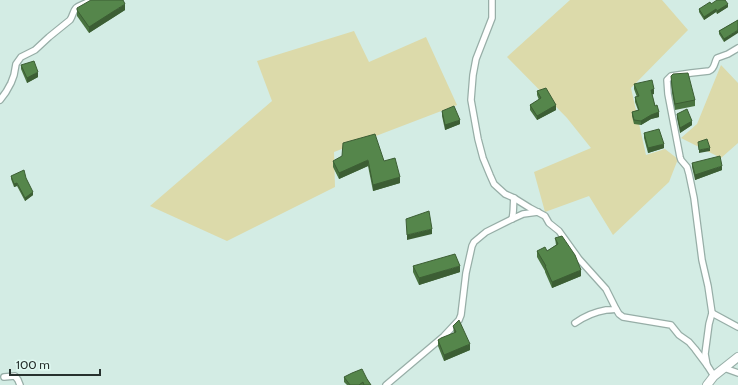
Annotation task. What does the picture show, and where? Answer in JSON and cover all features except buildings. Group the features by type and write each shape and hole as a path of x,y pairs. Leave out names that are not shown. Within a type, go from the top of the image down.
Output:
{"street":[{"path":"0,100 11,83 14,75 14,69 21,57 35,50 73,17 74,10 77,7 88,3 90,0"},
{"path":"492,0 492,18 476,59 471,100 483,158 494,184 505,194 545,216 549,223 560,231 579,259 606,289 619,314 624,317 671,325 679,335 689,342 695,349 714,376"},
{"path":"707,365 705,354 712,313 702,260 694,198 687,167 680,157 668,94 667,80 671,76 711,70 717,58 738,48"},
{"path":"512,219 514,213 514,198"},
{"path":"386,385 444,336 459,320 461,315 466,273 474,242 480,236 512,219 523,214 538,212"},
{"path":"575,323 591,313 616,309"},
{"path":"712,313 738,327"},
{"path":"707,385 714,376 738,357"},
{"path":"724,368 738,373"},
{"path":"4,377 14,376 20,385"}],"shaded area":[{"path":"570,0 662,0 688,30 631,88 646,155 665,149 678,159 669,182 613,235 589,196 545,212 534,172 591,148 567,118 507,57"},
{"path":"354,31 369,62 426,37 457,105 334,152 335,187 227,241 150,206 272,101 257,61"},
{"path":"721,65 738,83 738,143 721,158 681,138 697,124"}]}
